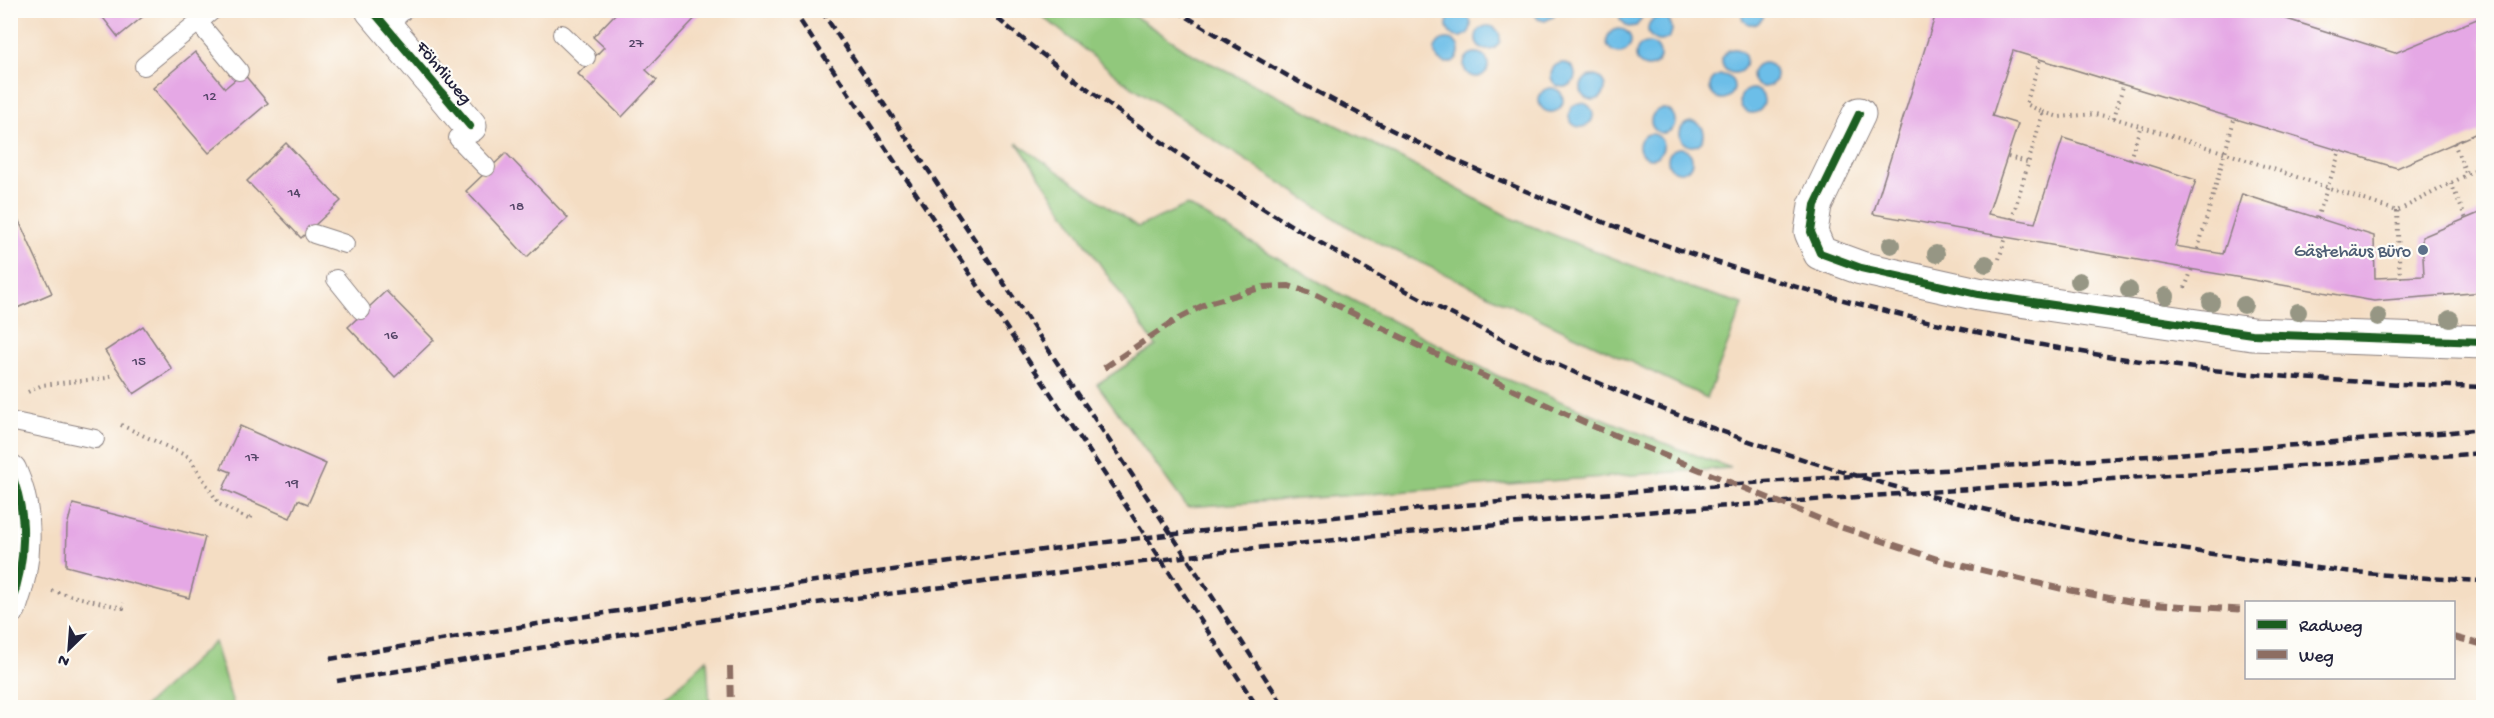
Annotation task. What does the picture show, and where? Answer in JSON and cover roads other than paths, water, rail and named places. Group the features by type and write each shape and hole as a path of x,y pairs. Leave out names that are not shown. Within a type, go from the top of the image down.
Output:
{"street":[{"name":"Föhrliweg","path":"387,16 464,132"},
{"path":"1859,114 1815,205 1810,232 1820,253 1861,268 1978,294 2252,334 2484,342"},
{"path":"10,471 17,523 20,581 10,607"}],"lane":[{"path":"144,66 213,10"},
{"path":"198,22 239,71"},
{"path":"562,34 586,57"},
{"path":"464,132 486,167"},
{"path":"314,234 345,244"},
{"path":"336,279 361,310"},
{"path":"10,421 95,439"}],"water":[{"path":"1620,10 1642,11 1641,20 1636,26 1628,27 1620,19"},
{"path":"1533,11 1556,11 1553,17 1545,21 1538,19"},
{"path":"1741,11 1764,11 1763,18 1757,24 1749,24 1743,20"},
{"path":"1459,13 1464,14 1470,20 1470,30 1464,36 1459,37 1454,36 1448,30 1447,25 1448,20 1454,14"},
{"path":"1660,17 1665,18 1671,24 1671,34 1665,40 1660,41 1655,40 1649,34 1648,29 1649,24 1655,18"},
{"path":"1488,26 1493,27 1499,33 1499,43 1493,49 1488,50 1483,49 1477,43 1476,38 1477,33 1483,27"},
{"path":"1619,29 1624,30 1630,36 1630,46 1624,52 1619,53 1614,52 1608,46 1607,41 1608,36 1614,30"},
{"path":"1447,39 1455,43 1459,51 1455,59 1447,63 1439,59 1435,51 1439,43"},
{"path":"1648,43 1656,47 1660,55 1656,63 1648,67 1640,63 1636,55 1640,47"},
{"path":"1734,49 1739,50 1745,56 1745,66 1739,72 1734,73 1729,72 1723,66 1722,61 1723,56 1729,50"},
{"path":"1476,53 1484,57 1488,65 1484,73 1476,77 1468,73 1464,65 1468,57"},
{"path":"1563,63 1568,64 1574,70 1574,80 1568,86 1563,87 1558,86 1552,80 1551,75 1552,70 1558,64"},
{"path":"1764,63 1769,64 1775,70 1775,80 1769,86 1764,87 1759,86 1753,80 1752,75 1753,70 1759,64"},
{"path":"1722,75 1727,76 1733,82 1733,92 1727,98 1722,99 1717,98 1711,92 1710,87 1711,82 1717,76"},
{"path":"1593,76 1598,77 1604,83 1604,93 1598,99 1593,100 1588,99 1582,93 1581,88 1582,83 1588,77"},
{"path":"1551,88 1556,89 1562,95 1562,105 1556,111 1551,112 1546,111 1540,105 1539,100 1540,95 1546,89"},
{"path":"1752,89 1757,90 1763,96 1763,106 1757,112 1752,113 1747,112 1741,106 1740,101 1741,96 1747,90"},
{"path":"1581,103 1586,104 1592,110 1592,120 1586,126 1581,127 1576,126 1570,120 1569,115 1570,110 1576,104"},
{"path":"1663,109 1668,110 1674,116 1674,126 1668,132 1663,133 1658,132 1652,126 1651,121 1652,116 1658,110"},
{"path":"1692,122 1697,123 1703,129 1703,139 1697,145 1692,146 1687,145 1681,139 1680,134 1681,129 1687,123"},
{"path":"1651,134 1656,135 1662,141 1662,151 1656,157 1651,158 1646,157 1640,151 1639,146 1640,141 1646,135"},
{"path":"1680,148 1688,152 1692,160 1688,168 1680,172 1672,168 1668,160 1672,152"}],"railway":[{"path":"793,10 1126,506 1258,708"},
{"path":"821,10 1147,497 1285,708"},
{"path":"987,10 1090,90 1197,165 1307,235 1422,299 1539,356 1659,408 1782,452 1907,490"},
{"path":"1176,10 1293,79 1414,141 1538,196 1666,245 1795,286 1927,321 2060,348 2194,368 2339,380 2484,387"},
{"path":"330,659 725,594 989,557 1254,525 1524,500 2210,452 2484,429"},
{"path":"337,681 808,604 1246,549 1657,511 2484,453"},
{"path":"1930,496 2067,528 2205,553 2343,571 2484,581"}],"place":[{"name":"Gästehäus Büro","path":"2423,250"}]}
